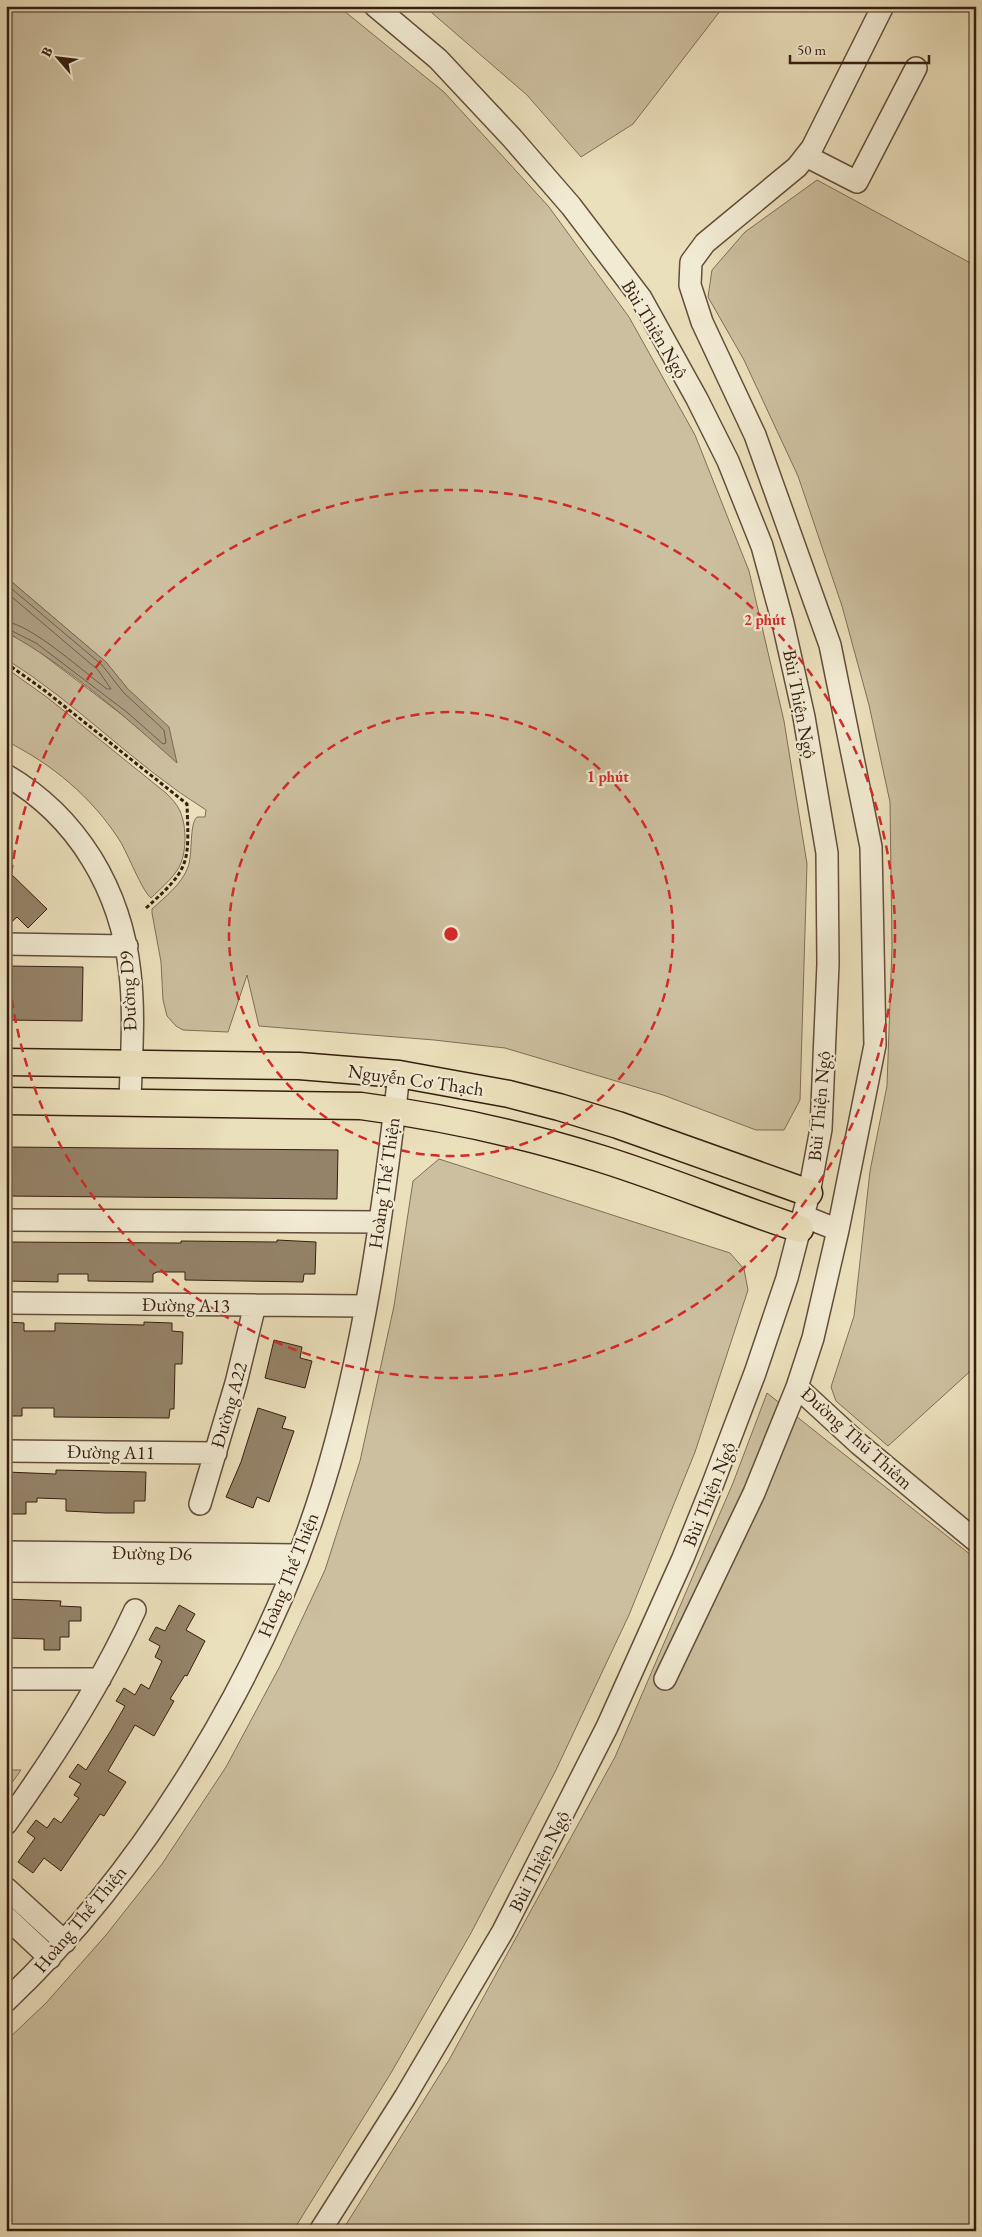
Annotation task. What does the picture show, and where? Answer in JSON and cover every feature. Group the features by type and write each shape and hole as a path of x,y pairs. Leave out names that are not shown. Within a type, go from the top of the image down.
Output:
{"main road":[{"name":"Nguyễn Cơ Thạch","path":"6,1062 299,1066 399,1074 509,1094 559,1106 627,1128 804,1213"},
{"name":"Nguyễn Cơ Thạch","path":"6,1101 361,1106 395,1110 500,1130 604,1160 804,1213"}],"street":[{"name":"Bùi Thiện Ngộ","path":"320,2231 406,2097 494,1947 557,1828 607,1727 683,1558 705,1504 787,1278 804,1213 820,1129 828,964 827,853 804,717 783,623 762,546 728,462 697,399 641,298 570,206 512,138 438,59 375,6"},
{"name":"Đường Thủ Thiêm","path":"884,6 812,148 797,167 706,243 691,262 690,285 702,322 755,435 830,646 871,847 875,1045 838,1230 815,1328 797,1387 859,1444 976,1541"},
{"path":"806,156 857,182 916,68"},
{"name":"Đường D9","path":"6,775 34,793 61,817 88,852 108,886 127,946 131,992 130,1102"},
{"path":"6,944 127,946"},
{"name":"Hoàng Thế Thiện","path":"6,2002 65,1942 118,1875 186,1776 222,1718 248,1668 294,1564 310,1526 339,1429 365,1306 379,1222 399,1074"},
{"path":"804,1213 838,1230"},
{"path":"6,1220 379,1222"},
{"name":"Đường A13","path":"6,1303 365,1306"},
{"name":"Đường A22","path":"200,1504 216,1453 255,1305"},
{"path":"665,1679 754,1493 797,1387"},
{"name":"Đường A11","path":"6,1451 216,1453"},
{"name":"Đường D6","path":"6,1552 294,1564"},
{"name":"Đường D6","path":"6,1571 294,1564"},
{"path":"6,1824 74,1726 135,1610"},
{"path":"6,1679 100,1679"},
{"path":"6,1888 65,1942"},
{"path":"6,1917 50,1958"}],"path":[{"path":"6,663 51,695 187,804 189,841 186,862 168,889 146,908"}],"shaded area":[{"path":"6,6 338,6 444,92 549,207 629,317 695,435 749,571 784,721 807,864 800,1100 784,1130 756,1130 663,1095 505,1048 434,1040 259,1026 247,975 228,1032 183,1030 176,1026 167,1016 163,1000 161,962 152,909 182,879 188,867 193,826 197,817 205,817 206,810 155,774 32,676 6,659 6,632 33,647 125,717 177,762 127,688 106,662 6,577"},
{"path":"424,6 724,6 633,124 581,157 527,95"},
{"path":"817,180 976,266 976,1366 888,1446 836,1401 831,1387 854,1316 870,1171 887,1086 892,947 890,802 869,705 842,606 798,476 744,360 708,297 712,270 745,232"},
{"path":"6,668 48,698 166,793 177,806 182,817 185,832 183,856 178,869 169,881 151,898 143,888 120,841 97,810 55,771 6,741"},
{"path":"439,1159 730,1253 744,1269 748,1290 695,1452 629,1615 555,1772 471,1933 391,2073 293,2231 6,2231 6,2041 46,2003 106,1935 162,1864 226,1767 280,1666 325,1570 360,1461 394,1306 413,1181"},
{"path":"767,1393 976,1559 976,2231 342,2231 449,2060 615,1757 733,1483"},
{"path":"6,1770 21,1770 6,1791"}],"water":[{"path":"6,577 106,662 127,688 169,727 177,763 116,710 73,676 6,632"}],"building":[{"path":"6,869 47,909 28,928 17,917 6,927"},
{"path":"6,966 83,967 82,1021 6,1020"},
{"path":"6,1147 338,1150 337,1199 6,1196"},
{"path":"277,1240 316,1242 315,1274 304,1274 303,1282 185,1280 185,1272 157,1272 153,1274 153,1282 88,1281 88,1274 58,1274 58,1282 6,1281 6,1242 181,1243 181,1241 277,1242"},
{"path":"6,1322 24,1323 24,1331 55,1331 55,1323 144,1325 144,1322 172,1323 172,1331 183,1332 182,1364 175,1364 174,1409 170,1409 169,1418 54,1417 54,1408 22,1408 22,1416 6,1416"},
{"path":"274,1340 302,1347 300,1358 312,1361 305,1388 265,1378"},
{"path":"258,1408 286,1417 282,1428 294,1431 269,1502 257,1497 253,1508 226,1497 241,1462"},
{"path":"56,1470 146,1472 145,1501 134,1501 134,1513 106,1513 66,1511 66,1499 37,1498 37,1502 26,1502 26,1514 6,1514 6,1472 56,1474"},
{"path":"6,1599 61,1601 60,1606 81,1607 81,1621 69,1621 69,1637 60,1637 60,1650 44,1650 44,1639 6,1638"},
{"path":"179,1605 195,1614 186,1630 205,1641 187,1676 185,1675 170,1699 174,1701 154,1736 135,1725 108,1771 126,1782 104,1816 100,1814 61,1871 44,1858 33,1873 18,1862 35,1838 27,1832 36,1820 47,1828 54,1818 61,1823 79,1798 74,1795 81,1784 69,1777 78,1764 86,1770 110,1732 125,1706 116,1701 124,1688 135,1695 141,1684 149,1689 162,1661 155,1657 160,1646 149,1640 156,1627 165,1631"}]}
